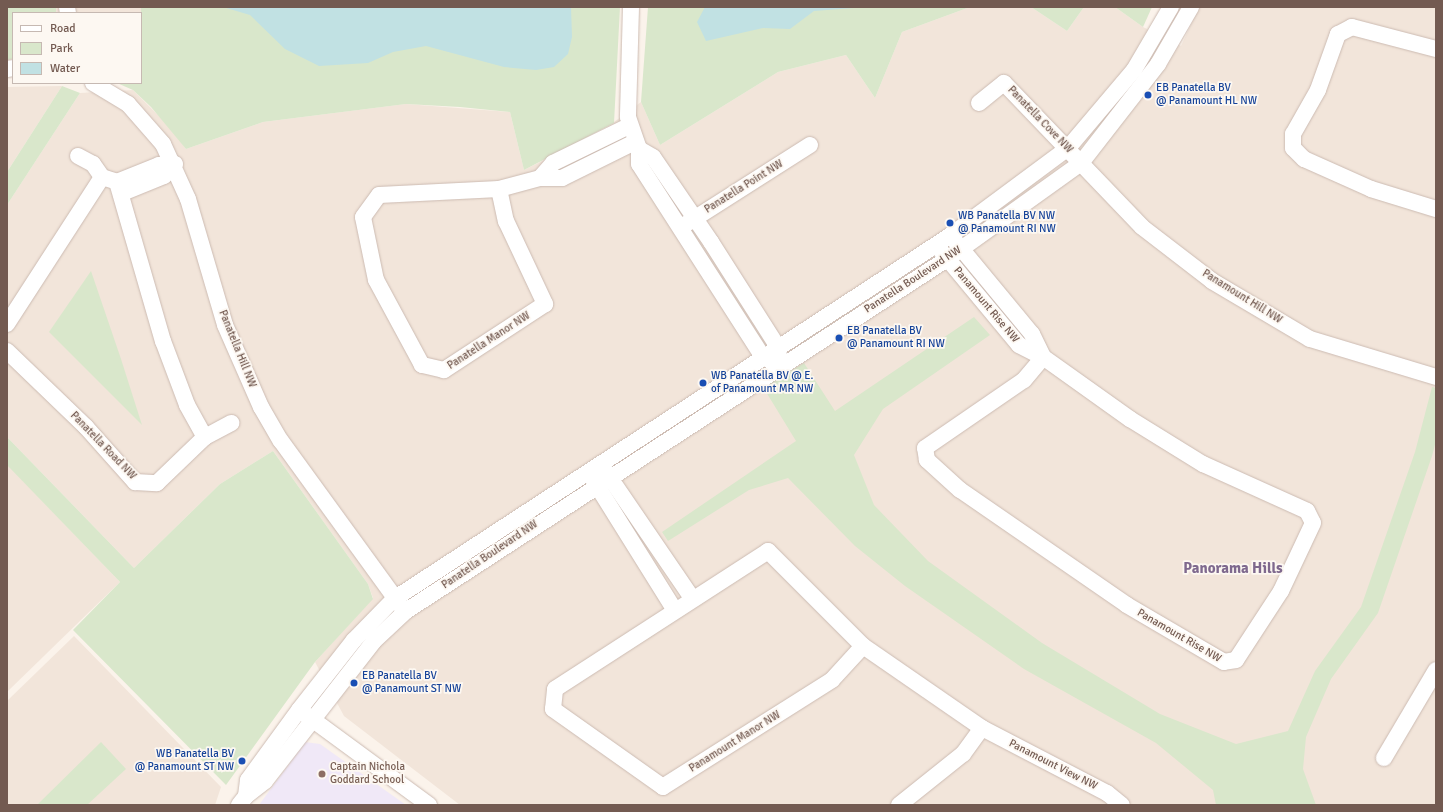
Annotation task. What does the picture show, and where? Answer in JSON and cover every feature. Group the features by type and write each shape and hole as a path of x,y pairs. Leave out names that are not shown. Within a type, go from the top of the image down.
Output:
{"street":[{"path":"631,7 629,126 637,146 639,164 763,357 780,365"},
{"name":"Panatella Boulevard NW","path":"242,800 265,781 312,719 374,642 406,611 763,357 951,236 1068,148 1134,70 1171,7"},
{"name":"Panatella Boulevard NW","path":"242,800 248,780 299,710 354,640 394,599 780,365 947,259 1082,162 1158,64 1191,7"},
{"path":"1436,49 1352,27 1338,34 1318,90 1293,134 1293,148 1304,159 1371,189 1436,209"},
{"name":"Panatella Cove NW","path":"979,103 1004,83 1082,162"},
{"name":"Panatella Hill NW","path":"95,84 128,104 146,121 175,164 225,325 261,407 281,441 394,599 406,611"},
{"path":"540,178 554,163 629,126"},
{"name":"Panatella Point NW","path":"679,228 810,145"},
{"path":"637,146 654,157 695,218 778,347 780,365"},
{"name":"Panatella Manor NW","path":"499,189 506,221 545,304 444,370 422,365 376,280 363,217 379,195 499,189 540,178 562,178 637,146"},
{"path":"78,156 89,161 102,177 119,188 163,341 187,405 205,437"},
{"name":"Panamount Hill NW","path":"1082,162 1142,227 1212,281 1310,339 1435,374"},
{"path":"119,188 164,176 175,164"},
{"path":"7,324 102,177"},
{"name":"Panamount Rise NW","path":"951,236 1032,334 1043,357"},
{"name":"Panamount Rise NW","path":"936,245 1020,346 1043,357 1130,419 1203,464 1307,511 1314,523 1281,592 1236,660 1224,662 1127,605 960,490 927,460 925,448 1024,380 1043,357"},
{"name":"Panatella Road NW","path":"7,351 86,427 135,482 157,483 205,437 232,423"},
{"path":"599,475 692,598"},
{"path":"599,475 674,609"},
{"name":"Panamount Manor NW","path":"768,551 863,646 832,680 663,787 553,709 555,689 674,609 768,551"},
{"name":"Panamount View NW","path":"863,646 982,728 1107,793 1122,805"},
{"path":"1384,758 1436,670"},
{"path":"299,710 429,805"},
{"path":"899,805 963,754 982,728"}],"shaded area":[{"path":"56,7 141,7 141,12 56,12"},
{"path":"970,7 1031,7 1067,31 1084,7 1115,7 1143,27 1181,46 1199,7 1436,7 1436,805 460,805 344,716 315,662 373,598 368,584 273,451 220,484 134,568 7,437 7,205 80,93 133,90 171,128 186,149 263,122 406,104 510,112 524,170 602,131 641,102 660,145 778,72 846,55 875,98 902,32"},
{"path":"62,86 7,172 7,87"},
{"path":"7,464 120,582 7,692"},
{"path":"74,636 221,787 215,805 7,805 7,701"},
{"name":"Captain Nichola Goddard School","path":"305,742 320,744 406,805 259,805"}],"green space":[{"path":"7,7 56,7 56,12 12,12 12,59 7,60"},
{"path":"141,7 620,7 614,123 524,170 510,112 460,107 406,104 263,122 186,149 151,107 133,90 119,84 142,84"},
{"path":"648,7 970,7 902,32 875,98 846,55 778,72 660,145 641,102"},
{"path":"1031,7 1084,7 1067,31"},
{"path":"1115,7 1152,7 1143,27"},
{"path":"62,86 80,93 7,205 7,172"},
{"path":"91,271 121,359 142,425 49,332"},
{"path":"974,317 990,335 883,409 854,455 874,505 928,561 1042,643 1160,714 1236,744 1288,731 1315,671 1361,607 1415,452 1432,387 1436,388 1436,441 1378,613 1331,679 1306,737 1303,769 1316,805 1216,805 1213,790 1156,743 1024,669 905,586 855,546 788,478 749,490 668,541 662,532 796,441 763,387 804,363 835,411"},
{"path":"7,437 134,568 220,484 273,451 368,584 373,599 315,662 226,785 73,630 120,582 7,465"},
{"path":"101,742 126,769 87,805 37,805"}],"water":[{"path":"223,7 571,7 572,37 568,54 554,67 536,70 504,67 426,46 393,52 368,63 319,66 285,49 250,15"},
{"path":"705,7 867,7 814,11 790,29 763,28 706,41 697,22"}],"place":[{"name":"EB Panatella BV @ Panamount HL NW","path":"1148,95"},
{"name":"WB Panatella BV NW @ Panamount RI NW","path":"950,223"},
{"name":"EB Panatella BV @ Panamount RI NW","path":"839,338"},
{"name":"WB Panatella BV @ E. of Panamount MR NW","path":"703,383"},
{"name":"EB Panatella BV @ Panamount ST NW","path":"354,683"},
{"name":"WB Panatella BV @ Panamount ST NW","path":"242,761"},
{"name":"Captain Nichola Goddard School","path":"322,774"}],"district":[{"name":"Panorama Hills","path":"1233,569"}]}
